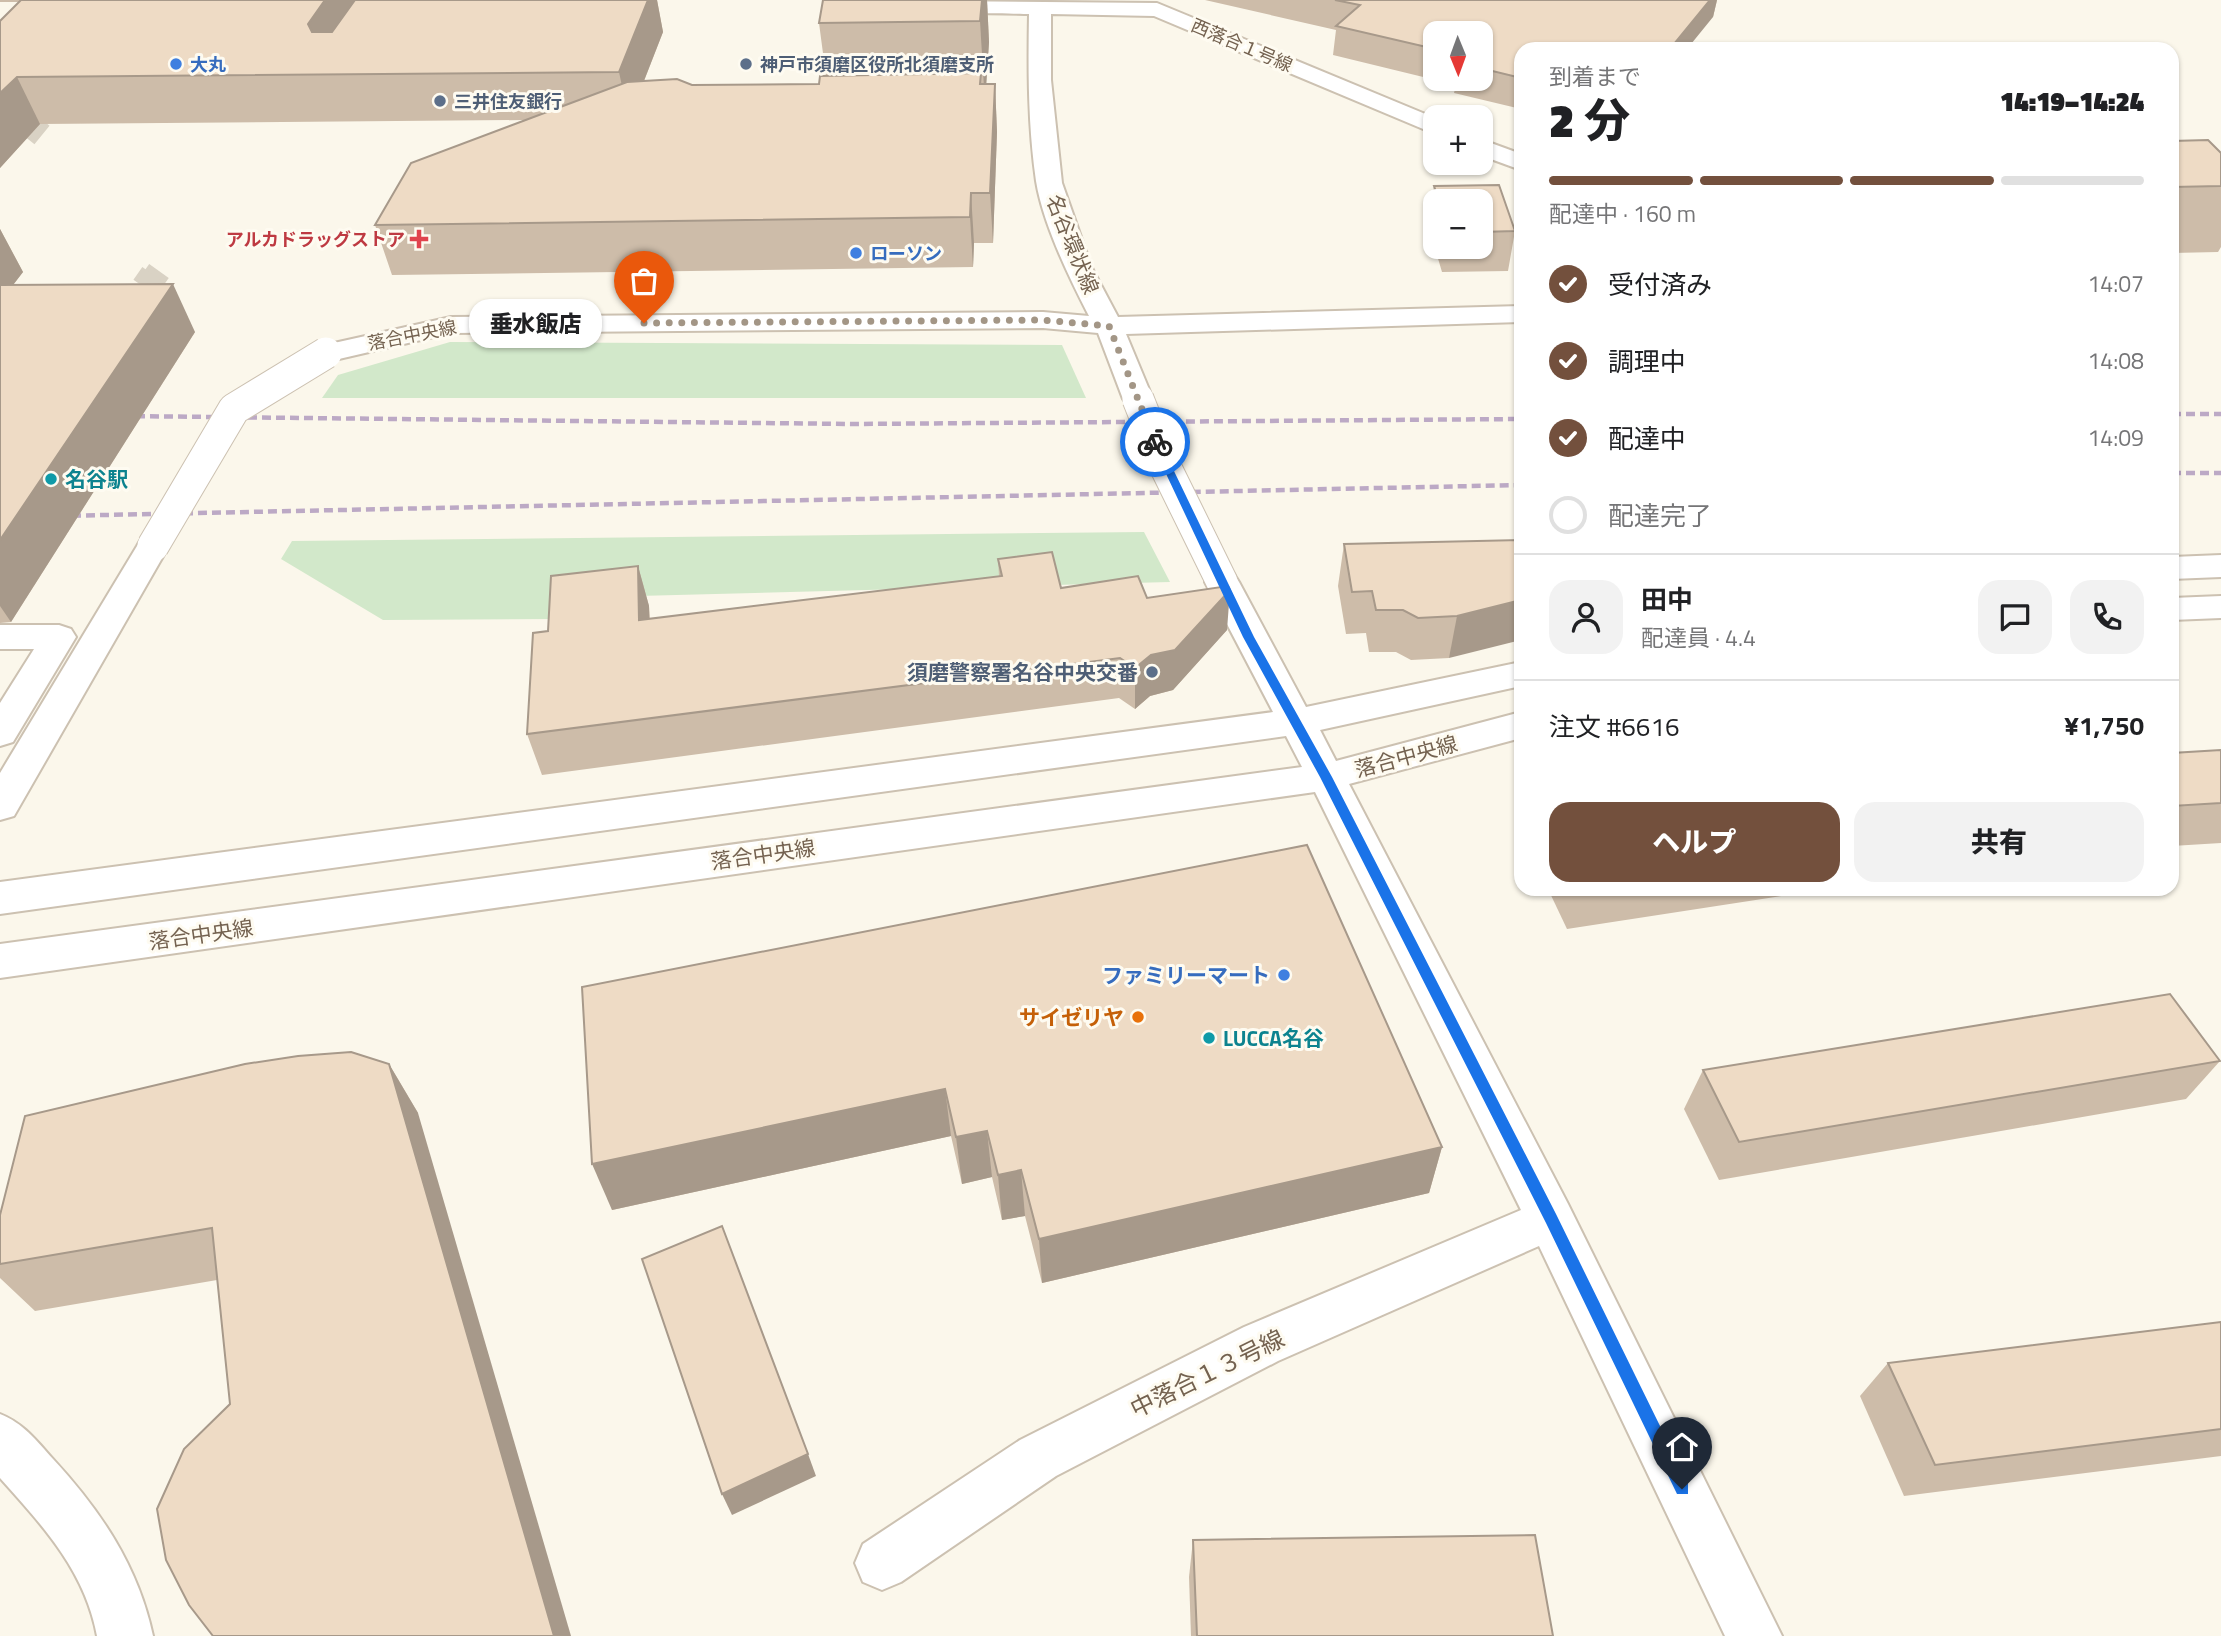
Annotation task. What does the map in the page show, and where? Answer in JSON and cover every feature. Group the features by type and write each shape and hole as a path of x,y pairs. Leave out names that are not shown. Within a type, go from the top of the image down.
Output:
{"street":[{"name":"西落合１号線","path":"846,0 895,4 1040,3 1157,10 1423,122"},
{"name":"名谷環状線","path":"1040,3 1040,91 1049,183 1078,268 1112,335 1163,462 1222,582 1326,777 1551,1219 1754,1636"},
{"path":"1493,151 1514,160"},
{"path":"1112,335 1514,314"},
{"name":"落合中央線","path":"0,806 234,409 326,353 451,325 1043,320 1112,335"},
{"path":"2179,568 2221,566"},
{"path":"2179,609 2221,607"},
{"path":"0,637 59,637 0,733"},
{"path":"0,898 1187,735 1297,723 1416,700 1514,676"},
{"name":"落合中央線","path":"0,961 1326,777 1514,727"},
{"name":"中落合１３号線","path":"882,1563 1050,1452 1261,1344 1551,1219"},
{"path":"0,1439 82,1534 108,1581 125,1636"}],"green space":[{"path":"450,342 1062,345 1086,398 322,398 338,375"},
{"path":"1144,532 1170,582 560,598 554,619 383,620 281,559 292,541"}],"building":[{"path":"21,0 325,0 308,24 312,32 332,32 355,0 648,0 619,72 17,77 0,93 0,21"},
{"path":"823,0 982,0 980,21 819,23"},
{"path":"1335,0 1710,0 1676,42 1514,42 1514,76 1493,71 1493,21 1423,21 1423,46 1336,26 1360,5"},
{"path":"981,73 980,84 995,84 990,193 971,193 970,217 375,225 411,163 627,82 677,79 692,85 819,84 820,76"},
{"path":"2208,140 2221,153 2221,186 2179,187 2179,141"},
{"path":"1499,185 1514,231 1493,232 1493,189 1435,189 1434,186"},
{"path":"173,284 0,540 0,285"},
{"path":"1514,540 1514,602 1457,616 1418,618 1403,610 1376,610 1372,591 1352,592 1344,544"},
{"path":"1052,552 1061,588 1138,576 1147,598 1228,586 1230,590 1175,650 1151,655 1135,668 1120,658 527,734 533,633 548,631 551,576 638,566 639,620 1002,576 998,559"},
{"path":"2221,750 2221,803 2179,806 2179,753"},
{"path":"1307,845 1442,1147 1039,1239 1021,1170 998,1175 987,1131 956,1137 945,1089 592,1164 582,987"},
{"path":"2170,994 2220,1061 1739,1142 1703,1070"},
{"path":"351,1052 389,1064 554,1636 213,1636 189,1605 166,1560 157,1509 184,1449 230,1404 212,1228 0,1264 0,1215 25,1116 245,1064"},
{"path":"722,1226 808,1454 722,1494 642,1259"},
{"path":"2221,1322 2221,1429 1935,1465 1888,1363"},
{"path":"1535,1535 1553,1636 1197,1636 1193,1540"}],"tunnel":[{"path":"0,101 42,135"},
{"path":"154,278 159,271"},
{"path":"119,327 155,276"}],"railway":[{"path":"2179,414 2221,414"},
{"path":"122,416 853,424 1514,419"},
{"path":"2179,473 2221,473"},
{"path":"58,516 1514,485"}],"way so far":[{"path":"644,323 1043,320 1109,326 1155,442"}],"place":[{"name":"大丸","path":"176,64"},
{"name":"神戸市須磨区役所北須磨支所","path":"746,64"},
{"name":"三井住友銀行","path":"440,101"},
{"name":"アルカドラッグストア","path":"419,239"},
{"name":"ローソン","path":"856,253"},
{"name":"垂水飯店","path":"644,323"},
{"name":"名谷駅","path":"51,479"},
{"name":"須磨警察署名谷中央交番","path":"1152,672"},
{"name":"ファミリーマート","path":"1284,975"},
{"name":"サイゼリヤ","path":"1138,1017"},
{"name":"LUCCA名谷","path":"1209,1038"}],"route":[{"path":"1155,442 1248,637 1326,777 1551,1219 1682,1489"}]}
